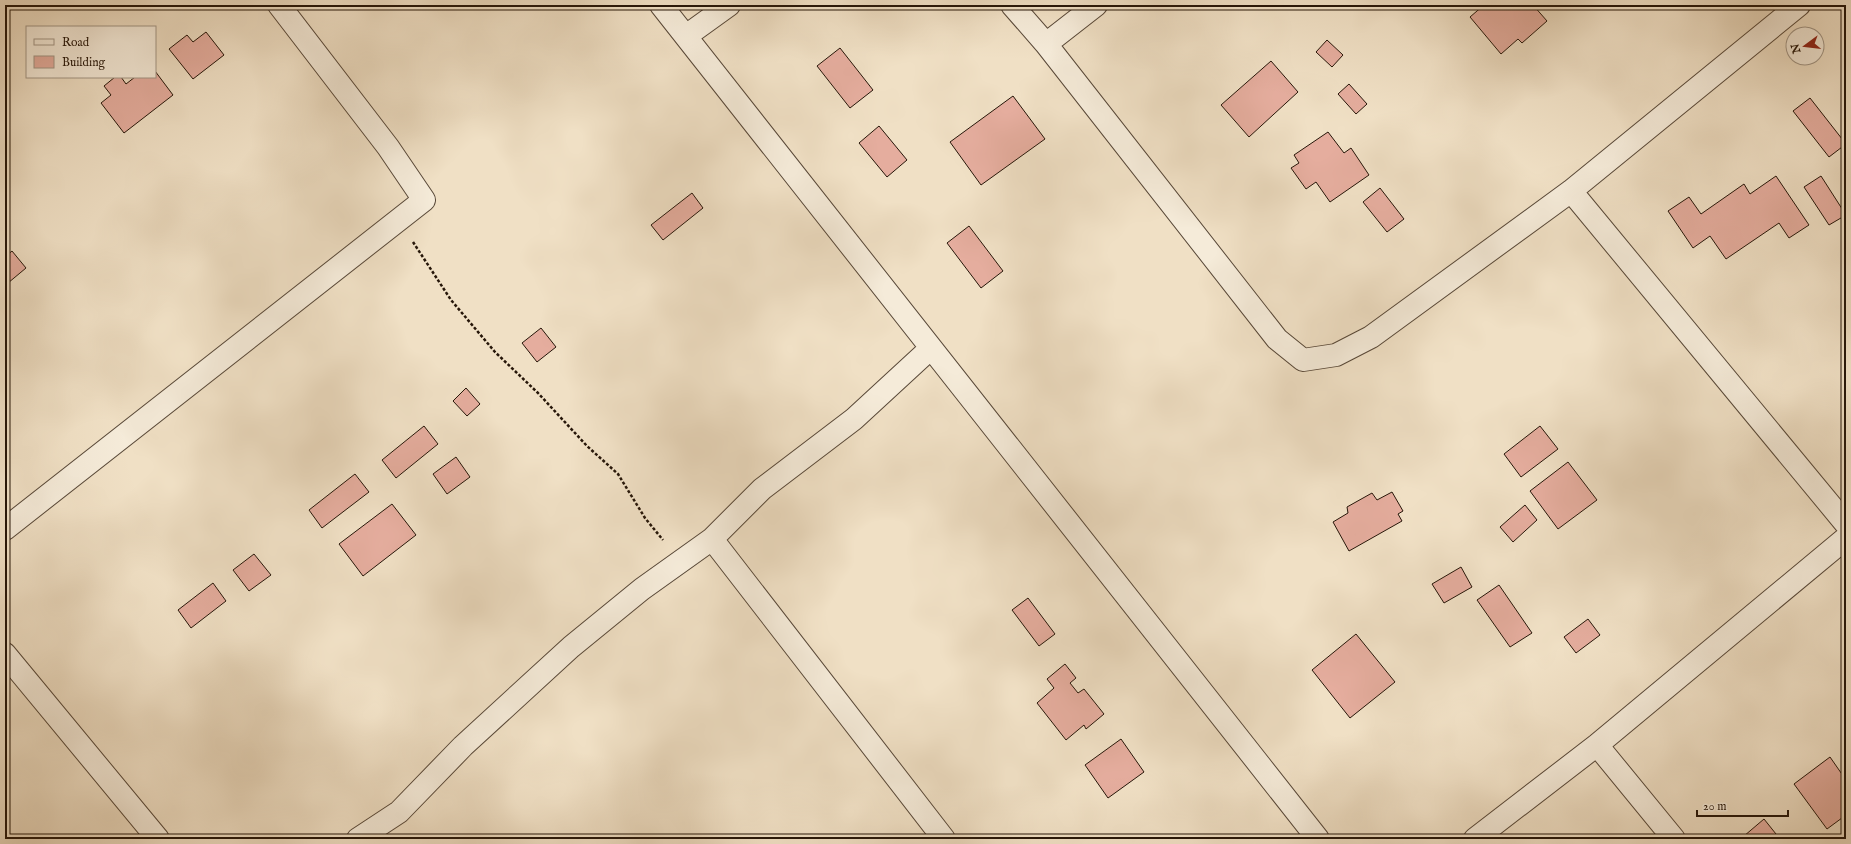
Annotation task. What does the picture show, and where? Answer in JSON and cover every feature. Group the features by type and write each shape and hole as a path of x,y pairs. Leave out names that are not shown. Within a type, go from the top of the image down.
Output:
{"street":[{"path":"5,529 424,200 388,147 279,5"},
{"path":"661,5 1318,839"},
{"path":"686,36 730,5"},
{"path":"1012,5 1046,44 1277,339 1303,360 1336,355 1371,337 1571,191 1799,5"},
{"path":"1046,44 1096,5"},
{"path":"1571,191 1846,524"},
{"path":"358,839 399,812 463,746 571,647 642,589 712,539 762,489 854,419 931,348"},
{"path":"1475,839 1597,745 1846,538"},
{"path":"712,539 944,839"},
{"path":"5,654 158,839"},
{"path":"1597,745 1674,839"}],"path":[{"path":"399,220 451,300 495,352 538,393 587,446 618,474 645,518 680,562"}],"building":[{"path":"1484,5 1533,5 1547,21 1522,43 1518,39 1501,54 1470,17"},
{"path":"206,32 224,55 193,79 169,49 187,35 193,42"},
{"path":"1327,40 1343,55 1332,67 1316,52"},
{"path":"840,48 873,90 850,108 817,66"},
{"path":"1271,61 1298,92 1249,137 1221,105"},
{"path":"156,72 173,95 124,133 101,103 111,95 104,86 114,78 122,78 126,84 134,78 156,78"},
{"path":"1349,84 1367,104 1356,114 1338,94"},
{"path":"1013,96 1045,139 981,185 950,142"},
{"path":"1810,98 1846,144 1829,157 1793,111"},
{"path":"879,126 907,160 887,177 859,143"},
{"path":"1328,132 1344,153 1351,148 1369,175 1330,202 1316,182 1306,189 1291,168 1299,163 1294,155"},
{"path":"1776,176 1809,225 1789,238 1779,223 1726,259 1710,236 1693,248 1668,211 1689,197 1701,214 1744,184 1750,194"},
{"path":"1821,176 1846,215 1829,225 1804,187"},
{"path":"1380,188 1404,219 1387,232 1363,202"},
{"path":"692,193 703,208 663,240 651,225"},
{"path":"969,226 1003,271 981,288 947,243"},
{"path":"12,251 26,268 8,283 5,280 5,257"},
{"path":"541,328 556,347 537,362 522,343"},
{"path":"466,388 480,404 467,416 453,401"},
{"path":"424,426 438,444 396,478 382,460"},
{"path":"1540,426 1558,449 1521,477 1504,454"},
{"path":"456,457 470,477 447,494 433,474"},
{"path":"1568,462 1597,500 1558,529 1530,491"},
{"path":"355,474 369,492 322,528 309,510"},
{"path":"1392,492 1403,511 1398,514 1402,521 1349,551 1333,522 1348,513 1347,507 1372,493 1377,500"},
{"path":"392,504 416,535 363,576 339,544"},
{"path":"1525,505 1537,520 1513,542 1500,527"},
{"path":"254,554 271,575 249,591 233,570"},
{"path":"1461,567 1472,587 1444,603 1432,584"},
{"path":"213,583 226,601 191,628 178,610"},
{"path":"1499,585 1532,633 1510,647 1477,600"},
{"path":"1028,598 1055,634 1039,646 1012,610"},
{"path":"1588,619 1600,635 1576,653 1564,637"},
{"path":"1356,634 1395,682 1350,718 1312,670"},
{"path":"1065,664 1076,678 1070,683 1078,693 1084,689 1104,714 1086,729 1084,725 1066,740 1037,703 1054,688 1047,679"},
{"path":"1121,739 1144,772 1108,798 1085,765"},
{"path":"1830,757 1846,780 1846,815 1827,829 1794,784"},
{"path":"1764,819 1780,839 1746,839 1744,836"}]}
